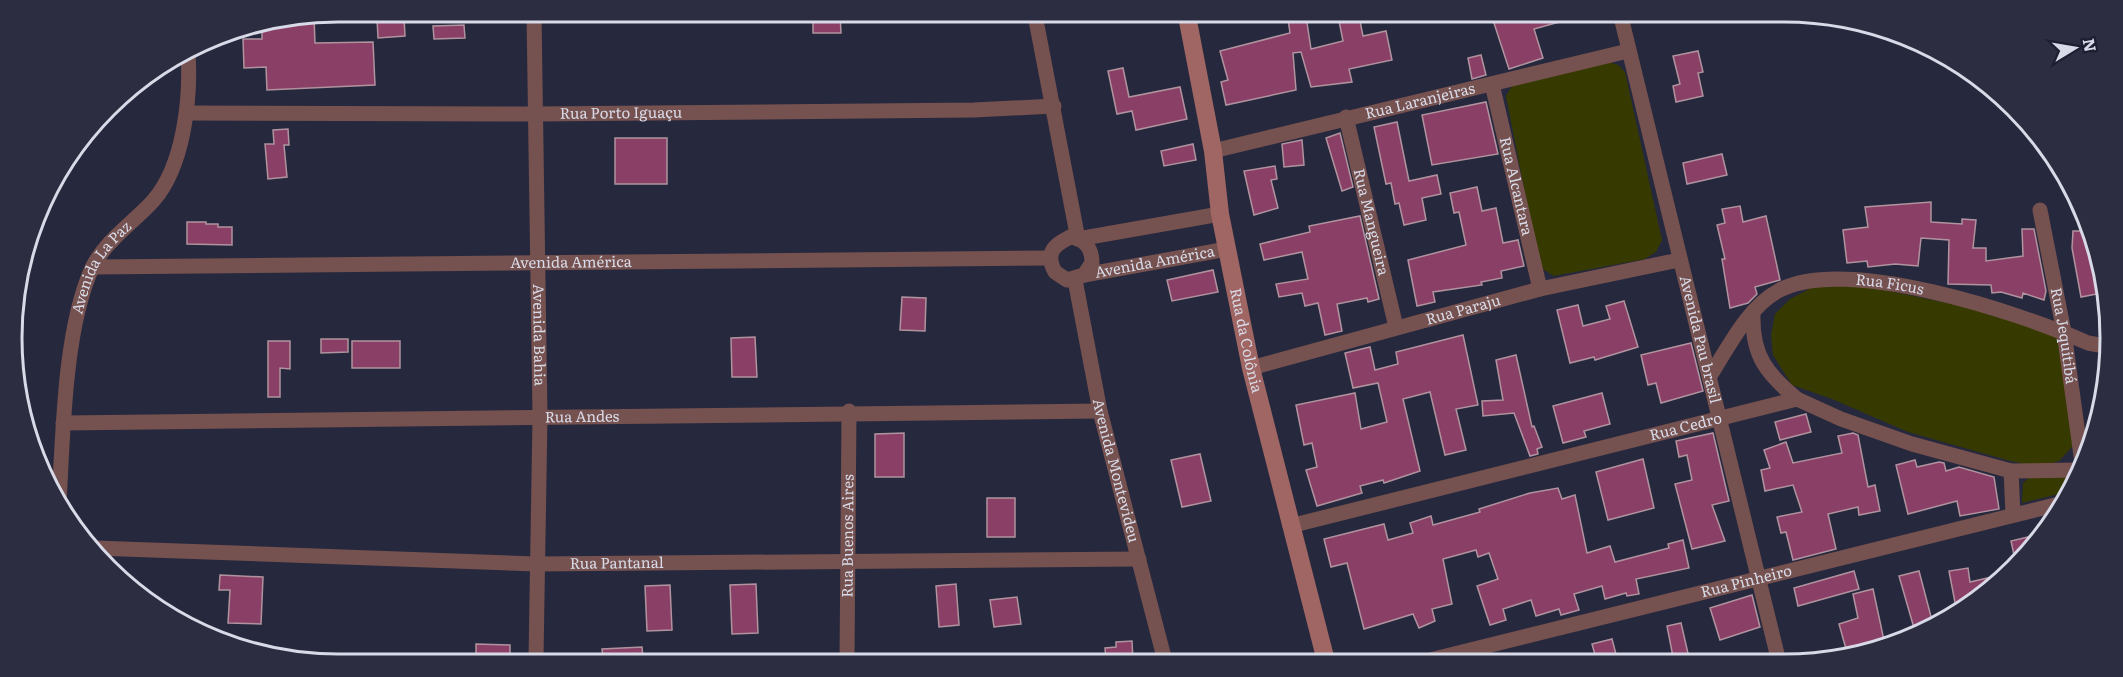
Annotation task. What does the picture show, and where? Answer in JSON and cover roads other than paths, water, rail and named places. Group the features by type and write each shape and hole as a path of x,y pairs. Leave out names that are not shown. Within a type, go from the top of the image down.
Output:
{"main road":[{"name":"Rua da Colônia","path":"1188,22 1213,151 1220,214 1251,368 1324,654"}],"street":[{"name":"Avenida Bahia","path":"534,22 540,416 536,654"},
{"path":"1036,22 1078,236 1090,248 1092,255 1089,270 1079,278 1060,277 1055,272 1050,258 1051,252 1059,241 1078,236 1220,214"},
{"name":"Avenida Pau brasil","path":"1622,22 1777,654"},
{"name":"Rua Laranjeiras","path":"1213,151 1346,117 1628,51"},
{"name":"Avenida La Paz","path":"60,487 63,423 75,329 93,267 104,251 162,189 172,167 187,112 188,61"},
{"name":"Rua Alcantara","path":"1492,84 1540,289"},
{"name":"Rua Porto Iguaçu","path":"187,112 536,114 974,110 1053,106"},
{"name":"Rua Mangueira","path":"1346,117 1396,327"},
{"name":"Rua Jequitibá","path":"2040,210 2064,332 2080,449"},
{"name":"Avenida América","path":"1079,278 1227,249"},
{"name":"Avenida América","path":"93,267 538,265 1050,258"},
{"name":"Rua Paraju","path":"1251,368 1540,289 1679,260"},
{"name":"Avenida Montevideu","path":"1079,278 1100,411 1163,654"},
{"name":"Rua Ficus","path":"1710,376 1763,302 1790,285 1829,279 1911,288 1971,301 2064,332 2088,343 2100,345"},
{"path":"1753,315 1752,335 1759,356 1768,372 1797,399 1841,419 1912,444 2011,471 2071,470"},
{"name":"Rua Cedro","path":"1290,526 1721,420 1797,399"},
{"name":"Rua Andes","path":"63,423 849,411 1100,411"},
{"name":"Rua Buenos Aires","path":"847,654 849,411"},
{"path":"2011,471 2013,514"},
{"name":"Rua Pinheiro","path":"1455,654 2052,505"},
{"name":"Rua Pantanal","path":"102,548 536,564 1139,559"}]}
